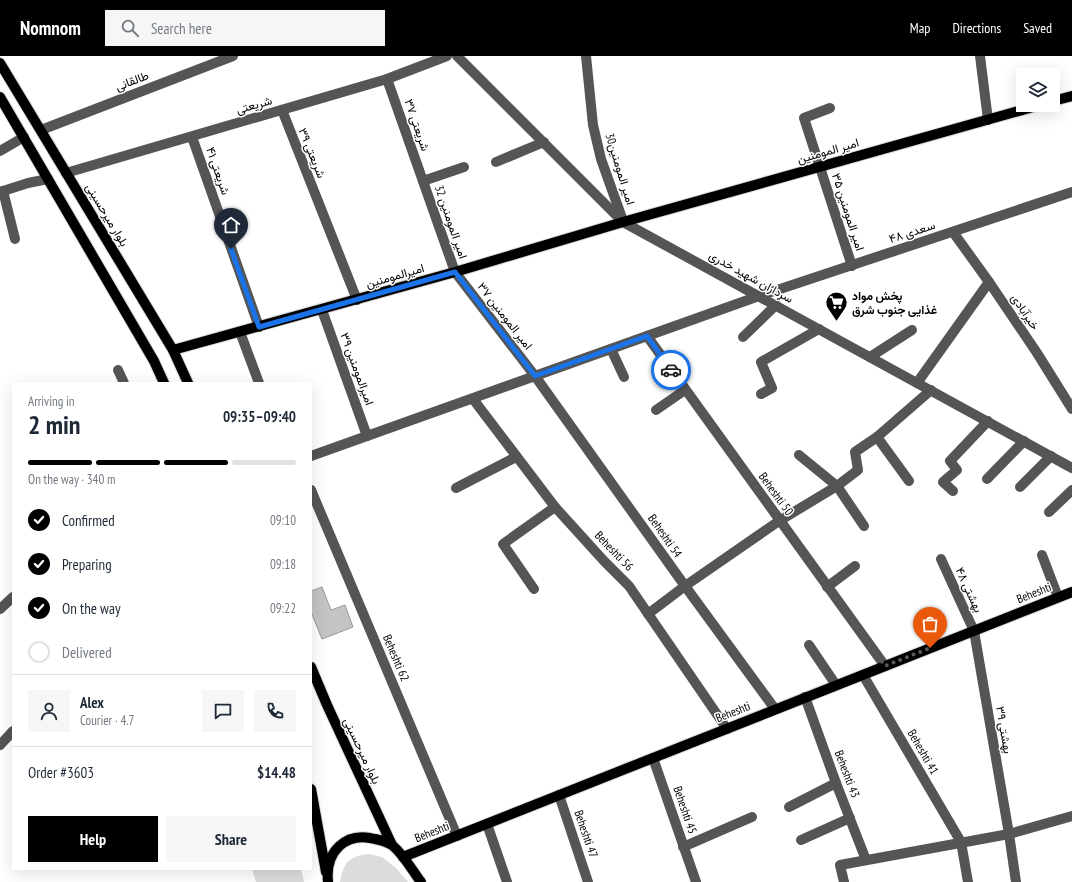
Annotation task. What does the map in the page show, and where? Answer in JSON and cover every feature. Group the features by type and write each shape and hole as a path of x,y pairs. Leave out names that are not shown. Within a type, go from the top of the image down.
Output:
{"main road":[{"name":"بلوار میرحسینی","path":"0,63 173,350 188,382"},
{"path":"0,72 9,86 19,94"},
{"path":"0,87 2,100 154,361 164,382"},
{"path":"1060,100 1072,96"},
{"name":"امیر المومنین","path":"623,222 1016,112"},
{"path":"24,137 41,130"},
{"name":"امیرالمومنین","path":"173,350 322,310 623,222"},
{"name":"Beheshti","path":"403,857 1072,592"},
{"name":"بلوار میرحسینی","path":"312,670 392,845"},
{"path":"312,795 328,880"},
{"path":"328,880 334,852 342,842 349,838 356,837 370,838 392,845 403,857 421,882"}],"street":[{"name":"طالقانی","path":"41,130 233,56"},
{"name":"شریعتی","path":"66,173 386,79 447,56"},
{"name":"سرداران شهید خدری","path":"457,56 623,222 1072,468"},
{"name":"امیر المومنین30","path":"586,56 593,125 601,159 623,222"},
{"path":"980,56 988,120"},
{"name":"شریعتی ۳۷","path":"386,79 423,181"},
{"name":"امیر المومنین ۳۵","path":"830,108 804,118 852,266"},
{"name":"شریعتی ۳۹","path":"282,110 356,300"},
{"path":"0,151 24,137"},
{"name":"شریعتی ۴۱","path":"192,137 259,327"},
{"path":"496,162 544,142"},
{"path":"423,181 464,167"},
{"path":"15,239 1,191 48,179"},
{"name":"امیر المومنین 32","path":"423,181 455,272"},
{"name":"سعدی ۴۸","path":"312,456 759,296 1072,192"},
{"name":"خیرآبادی","path":"953,232 989,282 1072,409"},
{"name":"امیر المومنین ۳۷","path":"455,272 535,376"},
{"path":"918,383 989,282"},
{"path":"743,337 776,305"},
{"name":"امیرالمومنین ۳۹","path":"322,310 367,436"},
{"path":"760,394 772,388 761,362 819,329"},
{"path":"870,357 912,330"},
{"path":"240,332 259,382"},
{"name":"Beheshti 50","path":"647,336 885,666"},
{"path":"611,349 624,377"},
{"path":"118,370 124,382"},
{"name":"Beheshti 54","path":"535,376 685,586 776,709"},
{"path":"656,410 686,390"},
{"path":"648,614 685,586 779,521 837,486 858,470 855,452 877,437 931,390"},
{"name":"Beheshti 56","path":"473,399 555,507 628,586 727,729"},
{"path":"953,491 943,482 957,470 950,461 988,421"},
{"path":"877,437 909,481"},
{"path":"987,479 1024,441"},
{"path":"799,456 837,486 864,526"},
{"path":"1020,487 1051,456"},
{"path":"456,488 516,457"},
{"path":"1049,512 1072,490"},
{"name":"Beheshti 62","path":"312,492 457,836"},
{"path":"534,589 503,544 555,507"},
{"path":"1042,554 1058,597"},
{"name":"بهشتی ۴۸","path":"941,559 974,631"},
{"path":"827,586 855,566"},
{"path":"0,609 12,598"},
{"name":"بهشتی ۳۹","path":"974,631 1016,882"},
{"path":"808,644 836,685"},
{"name":"Beheshti 41","path":"863,674 960,842 968,882"},
{"name":"Beheshti 43","path":"805,697 836,784 866,860"},
{"path":"0,745 12,733"},
{"name":"Beheshti 45","path":"653,758 696,882"},
{"path":"789,807 836,784"},
{"name":"Beheshti 47","path":"559,795 588,882"},
{"path":"844,882 840,865 1009,834 1072,816"},
{"path":"683,847 752,817"},
{"path":"801,840 850,818"},
{"path":"487,824 507,882"}],"shaded area":[{"path":"369,854 382,857 396,868 408,882 340,882 345,865 348,862 356,857"},
{"path":"252,870 301,870 304,882 256,882"}],"building":[{"path":"322,587 331,610 345,605 353,627 322,639 312,614 312,591"}],"way so far":[{"path":"671,370 885,666 930,648"}],"place":[{"name":"پخش مواد غذایی جنوب شرق","path":"837,322"}],"route":[{"path":"231,249 259,327 455,272 535,376 647,336 671,370"}]}
